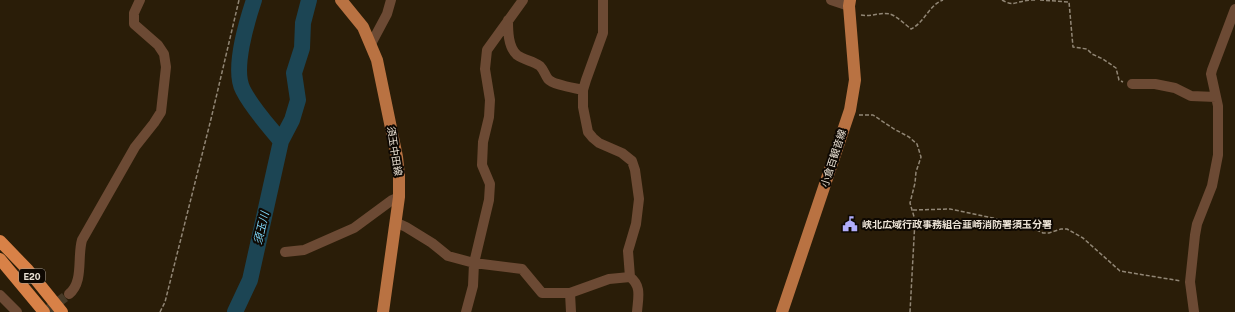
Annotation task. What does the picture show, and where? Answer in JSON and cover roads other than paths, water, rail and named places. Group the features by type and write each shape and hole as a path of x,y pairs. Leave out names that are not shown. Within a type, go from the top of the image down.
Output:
{"highway":[{"name":"E20","path":"0,241 28,270 62,312"},
{"name":"E20","path":"0,259 44,312"}],"main road":[{"name":"須玉中田線","path":"341,0 363,27 371,44 380,71 397,157 399,197 383,312"},
{"name":"小倉百観音線","path":"782,312 848,116 855,80 850,6"}],"street":[{"path":"69,294 72,291 78,277 82,240 135,147 161,112 166,67 164,54 158,45 134,24 134,14 140,0"},
{"path":"371,44 387,14 391,0"},
{"path":"466,312 473,286 474,263 490,190 490,184 482,165 483,142 489,117 490,100 485,69 487,50 520,3 509,0"},
{"path":"603,0 603,33 583,90 583,107 588,132 599,143 622,153 632,161 635,170 639,199 636,224 628,251 630,277"},
{"path":"831,0 850,6"},
{"path":"1194,312 1190,282 1197,224 1212,186 1218,155 1218,106 1211,74 1235,9"},
{"path":"508,20 508,36 511,46 517,55 540,66 549,80 554,83 583,90"},
{"path":"1132,84 1155,84 1175,88 1191,96 1216,97"},
{"path":"285,252 304,250 354,228 392,200 399,197"},
{"path":"396,222 413,231 448,256 474,263 522,270 542,293 570,293 609,279 630,277 636,281 639,290 638,312"},
{"path":"570,293 571,312"},
{"path":"0,295 17,312"}],"waterway":[{"name":"須玉川","path":"254,0 242,45 239,70 240,81 243,90 251,103 281,141"},
{"name":"須玉川","path":"235,312 250,280 281,141 292,120 298,100 294,73 302,48 303,23 309,0"}],"tunnel":[{"path":"45,312 69,294"}],"place":[{"name":"峡北広域行政事務組合韮崎消防署須玉分署","path":"850,224"}]}
